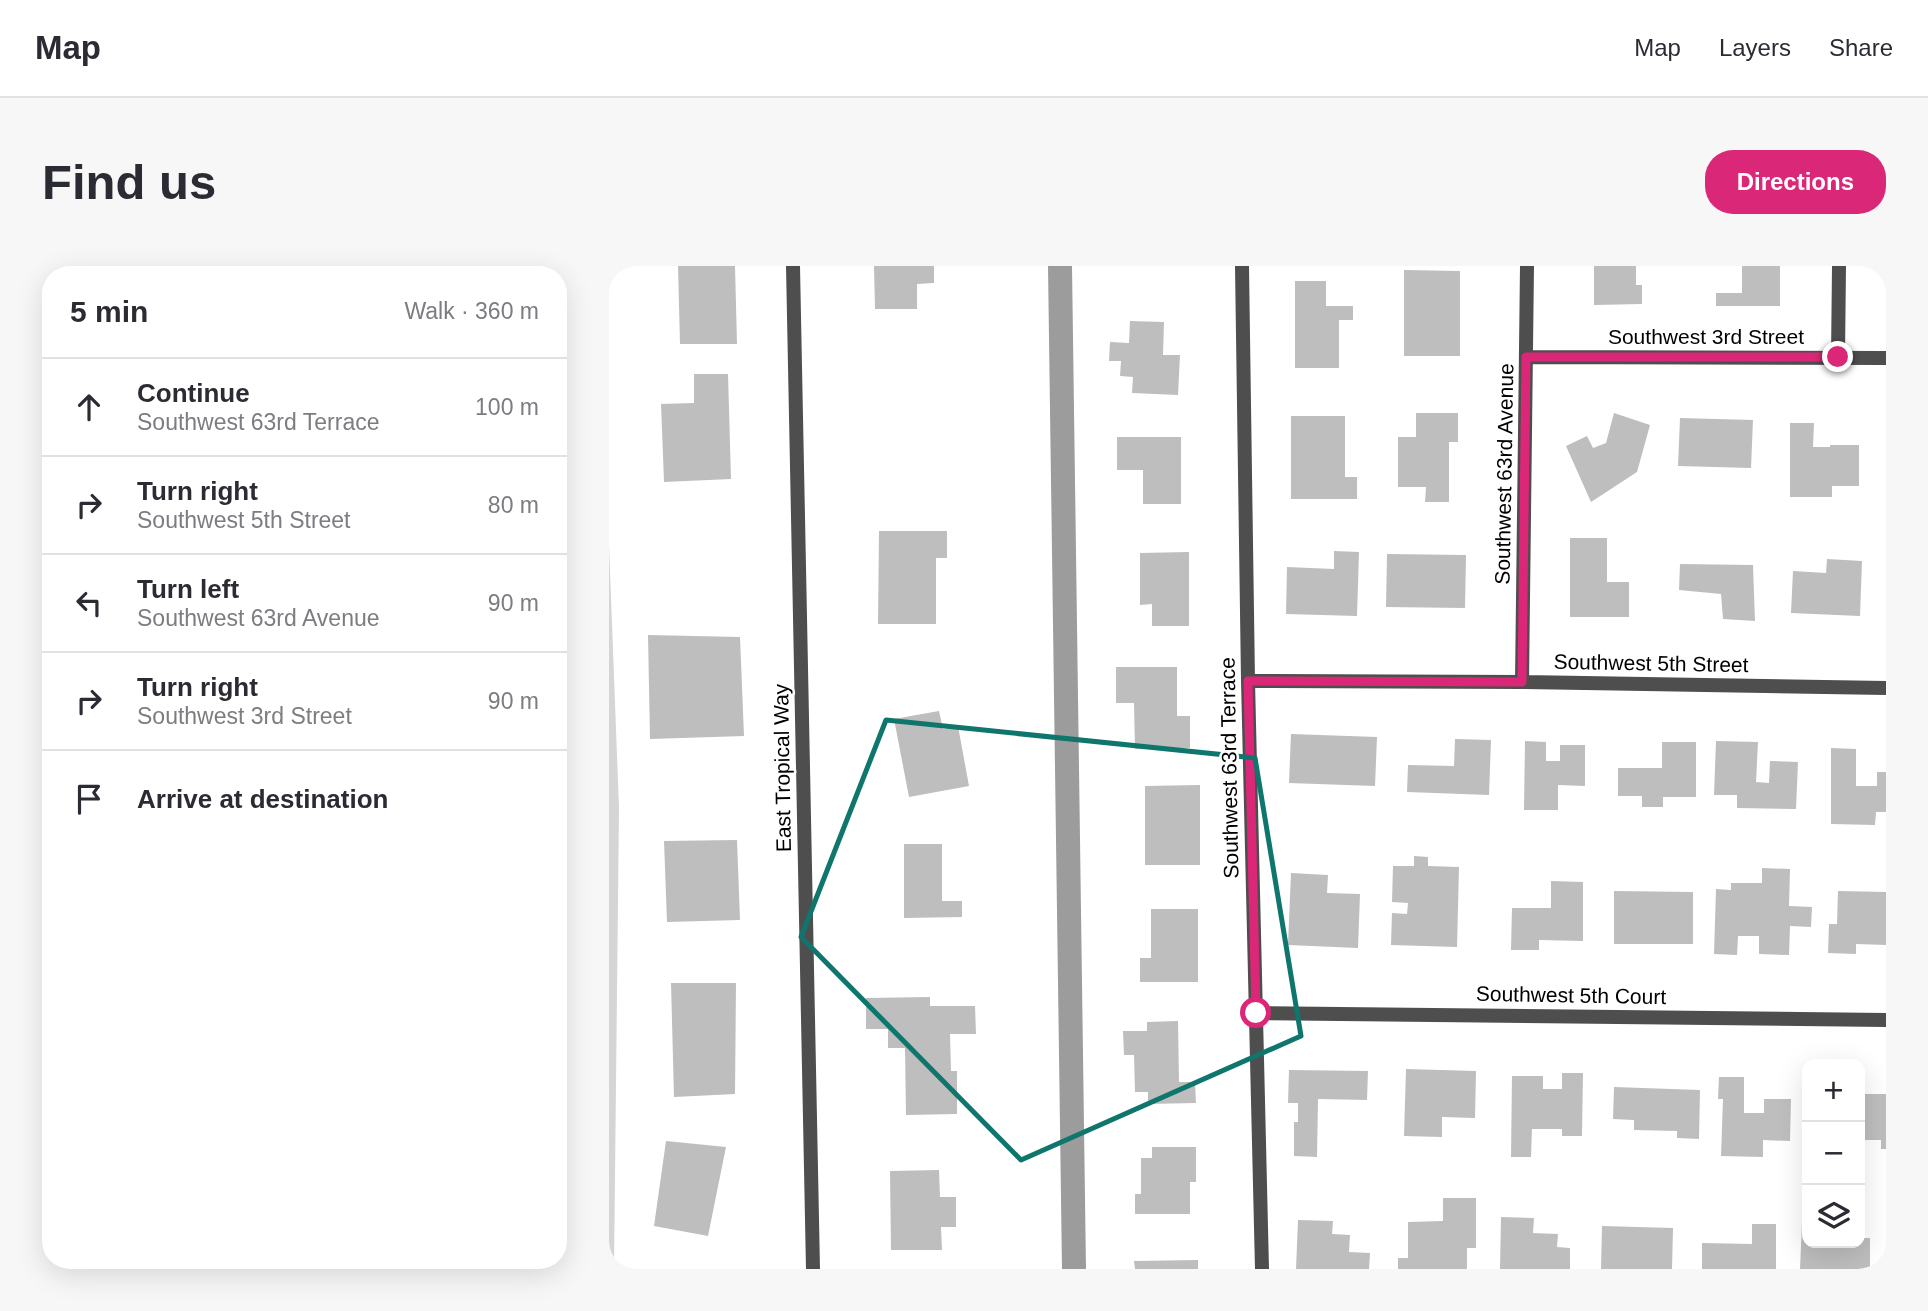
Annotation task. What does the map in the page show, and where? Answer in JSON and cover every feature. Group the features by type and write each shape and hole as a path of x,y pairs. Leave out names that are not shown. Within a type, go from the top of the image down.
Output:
{"street":[{"name":"East Tropical Way","path":"793,266 813,1269"},
{"name":"Southwest 63rd Terrace","path":"1242,266 1248,681 1262,1269"},
{"name":"Southwest 63rd Avenue","path":"1522,682 1527,266"},
{"path":"1838,357 1839,266"},
{"name":"Southwest 3rd Street","path":"1526,357 1886,358"},
{"name":"Southwest 5th Street","path":"1248,681 1886,688"},
{"name":"Southwest 5th Court","path":"1256,1013 1886,1020"}],"highlighted area":[{"path":"886,720 1255,758 1301,1036 1021,1160 801,937"}],"shaded area":[{"path":"609,545 619,808 614,1269 609,1269"}],"building":[{"path":"678,266 735,266 737,344 680,344"},
{"path":"874,266 934,266 934,283 917,284 917,309 875,309"},
{"path":"1594,266 1636,266 1636,285 1642,285 1642,304 1594,305"},
{"path":"1742,266 1780,266 1780,306 1716,306 1716,293 1742,293"},
{"path":"1404,270 1460,271 1460,356 1404,356"},
{"path":"1295,281 1326,281 1326,306 1353,306 1353,320 1339,320 1339,368 1295,368"},
{"path":"1130,321 1164,322 1163,355 1180,355 1178,395 1132,393 1133,377 1120,376 1121,361 1109,361 1110,342 1129,343"},
{"path":"694,374 728,374 731,479 664,482 661,404 694,403"},
{"path":"1416,413 1458,413 1458,442 1449,442 1449,502 1425,502 1426,487 1398,487 1398,437 1416,437"},
{"path":"1614,413 1650,425 1637,472 1591,502 1566,446 1587,436 1593,448 1606,443"},
{"path":"1291,416 1345,416 1345,477 1357,477 1357,499 1291,499"},
{"path":"1680,418 1753,420 1751,468 1678,466"},
{"path":"1790,423 1814,423 1813,447 1859,445 1859,486 1832,486 1832,497 1790,497"},
{"path":"1117,437 1181,437 1181,504 1143,504 1143,470 1117,470"},
{"path":"879,531 947,531 947,558 936,558 936,624 878,624"},
{"path":"1570,538 1607,538 1607,582 1629,582 1629,617 1570,617"},
{"path":"1334,551 1359,552 1357,616 1286,614 1287,567 1334,569"},
{"path":"1189,552 1189,626 1152,626 1152,604 1140,605 1140,553"},
{"path":"1387,554 1466,555 1465,608 1386,607"},
{"path":"1827,559 1862,561 1860,616 1791,613 1793,571 1826,573"},
{"path":"1680,564 1753,565 1755,621 1723,619 1721,594 1679,590"},
{"path":"648,635 740,637 744,736 650,739"},
{"path":"1116,667 1177,667 1177,716 1190,716 1190,748 1135,749 1134,703 1116,703"},
{"path":"939,711 943,729 958,726 969,786 909,797 894,719"},
{"path":"1291,734 1377,737 1375,786 1289,783"},
{"path":"1455,739 1491,740 1489,795 1407,792 1408,765 1454,766"},
{"path":"1525,741 1546,742 1546,761 1560,761 1560,745 1585,745 1585,786 1558,785 1558,810 1524,810"},
{"path":"1716,741 1758,742 1756,782 1769,783 1770,761 1798,762 1796,809 1737,808 1737,795 1714,795"},
{"path":"1662,742 1696,742 1696,797 1663,797 1663,807 1642,807 1642,796 1618,796 1618,768 1662,768"},
{"path":"1831,748 1856,749 1856,786 1877,786 1877,772 1886,772 1886,812 1876,812 1875,825 1831,824"},
{"path":"1200,785 1200,865 1145,865 1145,786"},
{"path":"737,840 740,920 667,922 664,841"},
{"path":"904,844 942,844 942,901 962,901 962,917 904,918"},
{"path":"1414,856 1428,857 1428,866 1459,867 1457,947 1391,945 1392,913 1407,914 1408,903 1392,902 1393,866 1414,866"},
{"path":"1762,868 1790,869 1789,906 1812,907 1811,927 1790,926 1789,955 1759,954 1759,936 1738,936 1737,955 1714,954 1716,889 1731,890 1731,883 1762,883"},
{"path":"1291,873 1328,875 1327,893 1360,894 1358,948 1288,945"},
{"path":"1551,881 1583,882 1583,941 1539,940 1539,950 1511,950 1512,908 1551,908"},
{"path":"1614,891 1693,892 1693,944 1614,944"},
{"path":"1838,891 1886,892 1886,945 1856,944 1856,954 1828,953 1829,924 1837,924"},
{"path":"1151,909 1198,909 1198,982 1140,982 1140,958 1151,958"},
{"path":"671,983 736,983 735,1094 674,1097"},
{"path":"930,997 930,1006 975,1006 976,1034 950,1034 951,1071 957,1071 957,1114 906,1115 905,1048 888,1048 888,1029 866,1029 866,998"},
{"path":"1178,1021 1179,1082 1195,1082 1196,1103 1148,1104 1148,1092 1135,1092 1134,1055 1124,1055 1123,1031 1147,1031 1147,1022"},
{"path":"1406,1069 1476,1071 1475,1118 1442,1117 1442,1137 1404,1136"},
{"path":"1289,1070 1368,1071 1367,1100 1318,1099 1317,1157 1294,1156 1294,1122 1298,1122 1298,1103 1288,1103"},
{"path":"1562,1073 1583,1073 1582,1136 1562,1136 1562,1129 1532,1129 1531,1157 1511,1157 1512,1076 1543,1076 1543,1089 1562,1089"},
{"path":"1719,1077 1744,1077 1744,1113 1764,1113 1764,1099 1791,1099 1790,1141 1763,1140 1763,1157 1721,1156 1723,1099 1718,1099"},
{"path":"1614,1087 1700,1090 1699,1139 1677,1138 1677,1131 1634,1130 1634,1120 1613,1119"},
{"path":"1865,1094 1886,1094 1886,1149 1881,1149 1881,1140 1865,1140"},
{"path":"666,1141 726,1147 708,1236 654,1226"},
{"path":"1152,1147 1196,1147 1196,1182 1190,1182 1190,1214 1135,1214 1135,1194 1141,1194 1141,1158 1152,1158"},
{"path":"939,1170 940,1197 956,1197 956,1227 941,1227 942,1250 891,1250 890,1171"},
{"path":"1443,1198 1476,1198 1476,1248 1467,1248 1467,1269 1398,1269 1398,1258 1408,1258 1408,1222 1443,1221"},
{"path":"1501,1217 1534,1218 1533,1233 1558,1234 1557,1247 1570,1248 1570,1269 1500,1269"},
{"path":"1298,1220 1333,1221 1332,1234 1350,1235 1349,1252 1370,1253 1369,1269 1296,1269"},
{"path":"1802,1222 1802,1248 1865,1248 1865,1238 1870,1238 1870,1269 1800,1269"},
{"path":"1752,1224 1776,1224 1776,1269 1702,1269 1702,1243 1752,1244"},
{"path":"1602,1226 1673,1228 1672,1269 1601,1269"},
{"path":"1198,1260 1198,1269 1135,1269 1134,1261"}],"waterway":[{"path":"1060,266 1074,1269"}],"route":[{"path":"1256,1013 1248,681 1522,682 1526,357 1838,357"}]}
